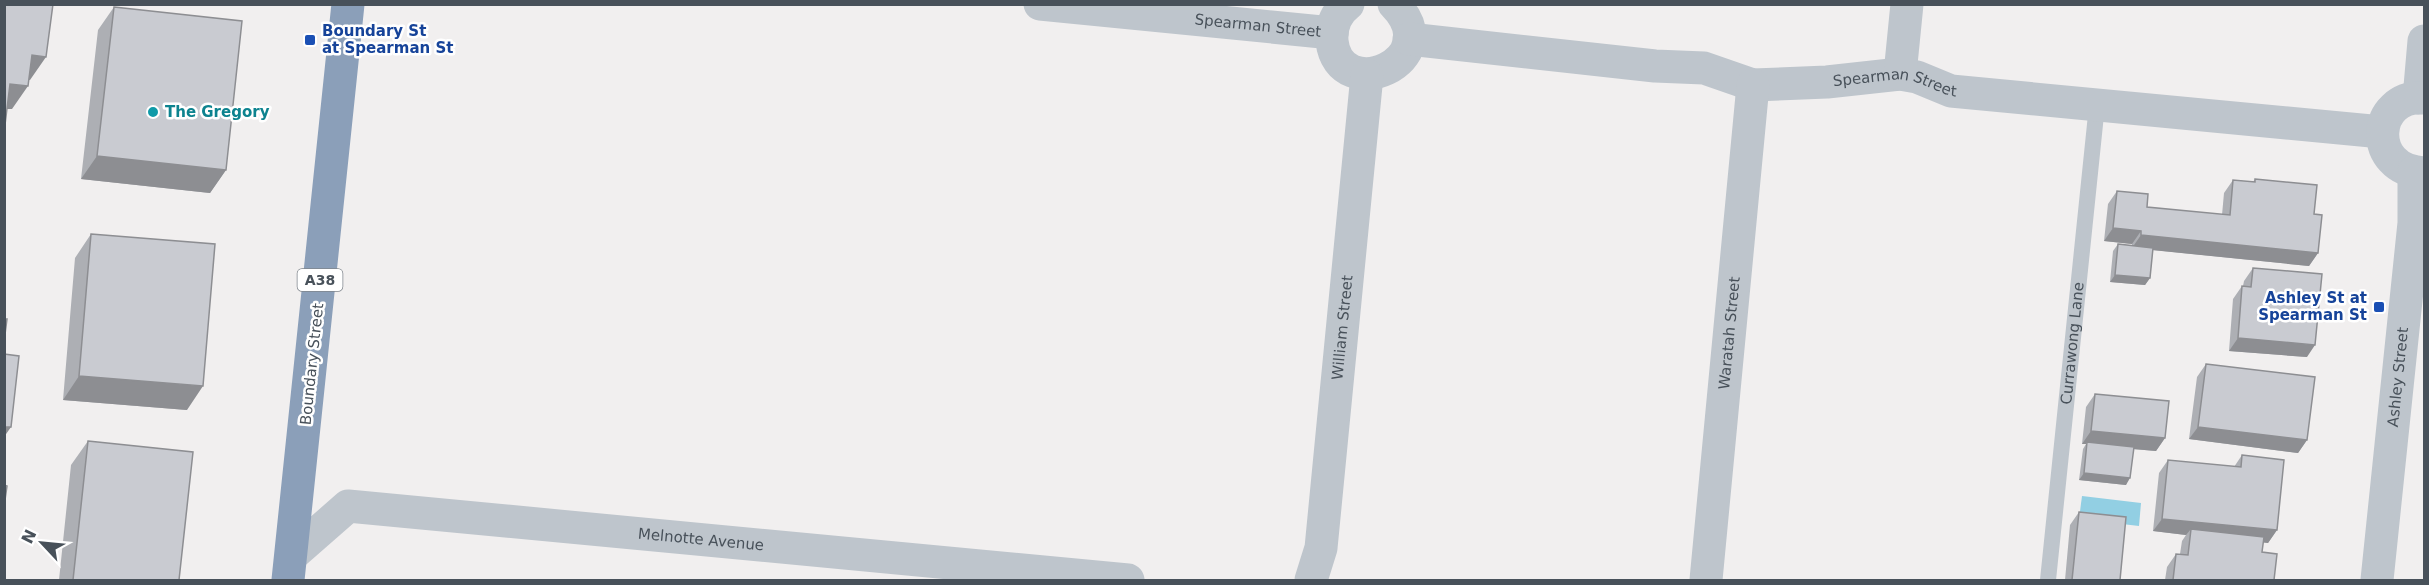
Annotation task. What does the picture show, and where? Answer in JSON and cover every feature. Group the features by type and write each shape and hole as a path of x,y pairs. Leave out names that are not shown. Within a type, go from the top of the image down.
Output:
{"highway":[{"name":"Boundary Street","path":"290,568 348,4"}],"street":[{"name":"Spearman Street","path":"1040,4 1332,33"},
{"path":"1348,4 1339,14 1332,33 1337,56 1355,71 1367,75 1381,73 1395,65 1405,54 1409,39 1406,19 1394,4"},
{"path":"1900,74 1907,4"},
{"name":"Spearman Street","path":"1409,39 1655,66 1704,68 1753,85 1827,82 1900,74 1917,76 1951,91 2382,132"},
{"path":"2419,173 2404,170 2390,158 2382,132 2392,111 2408,100 2422,98 2424,41"},
{"name":"William Street","path":"1311,580 1321,548 1367,75"},
{"name":"Waratah Street","path":"1706,580 1753,85"},
{"name":"Ashley Street","path":"2377,580 2419,173"},
{"name":"Melnotte Avenue","path":"290,568 348,506 1128,580"}],"lane":[{"name":"Currawong Lane","path":"2049,580 2097,105"}],"water":[{"path":"2082,496 2141,503 2139,526 2079,519"}],"building":[{"path":"4,4 53,4 46,57 32,55 28,86 10,84 4,133"},
{"name":"The Gregory","path":"114,7 242,21 226,170 97,156"},
{"path":"2255,179 2317,185 2314,214 2322,215 2318,253 2141,235 2141,231 2113,228 2117,191 2148,194 2147,207 2230,215 2233,180 2255,182"},
{"path":"91,234 215,244 203,386 79,376"},
{"path":"2118,244 2153,248 2150,278 2115,275"},
{"path":"2253,268 2322,274 2315,345 2238,338 2242,286 2251,287"},
{"path":"4,319 7,319 4,342"},
{"path":"4,354 19,356 11,427 4,427"},
{"path":"2206,364 2315,377 2307,440 2198,427"},
{"path":"2095,394 2169,401 2165,438 2091,431"},
{"path":"88,441 193,452 179,580 73,580"},
{"path":"2087,442 2134,447 2130,478 2084,473"},
{"path":"2242,455 2284,460 2277,530 2162,519 2168,460 2241,467"},
{"path":"4,485 7,486 4,507"},
{"path":"2079,512 2126,517 2120,580 2072,580"},
{"path":"2191,529 2264,537 2262,552 2277,554 2274,580 2173,580 2176,554 2188,555"}],"place":[{"name":"Boundary St at Spearman St","path":"310,40"},
{"name":"The Gregory","path":"153,112"},
{"name":"Ashley St at Spearman St","path":"2379,307"}]}
